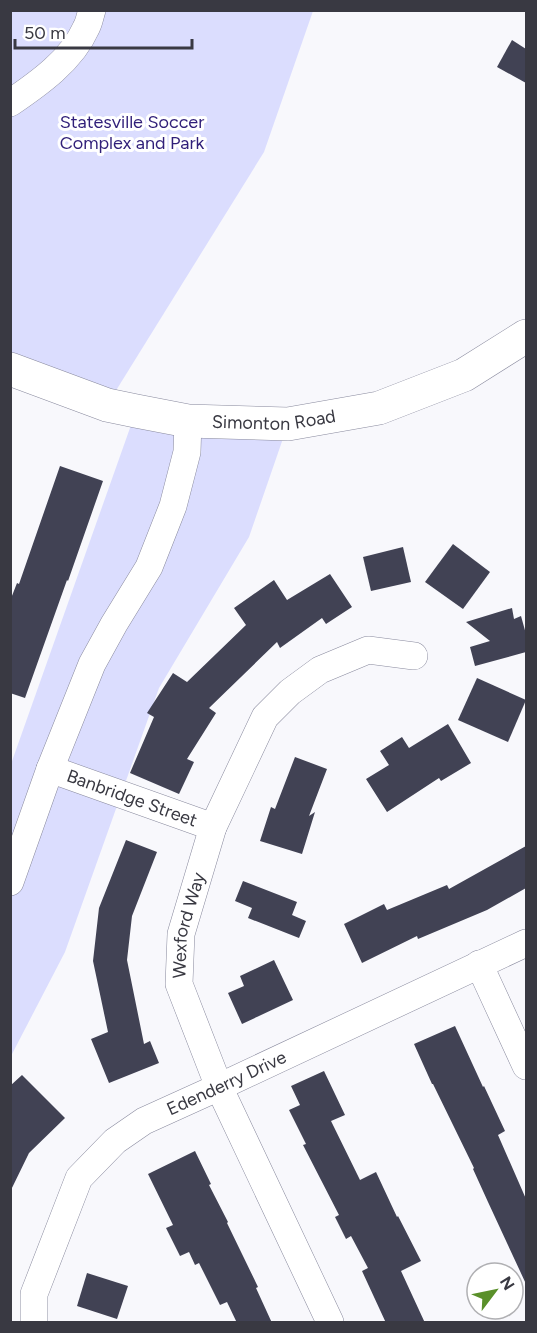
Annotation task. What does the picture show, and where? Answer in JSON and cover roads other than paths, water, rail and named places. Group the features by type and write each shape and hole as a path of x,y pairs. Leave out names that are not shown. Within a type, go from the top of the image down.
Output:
{"street":[{"path":"10,104 39,83 66,58 86,29 92,10"},
{"name":"Simonton Road","path":"10,369 107,405 189,420 288,424 379,408 464,375 526,336"},
{"path":"10,882 50,770 92,664 149,567 173,506 187,452 189,420"},
{"name":"Wexford Way","path":"330,1323 219,1087 179,984 180,934 213,827 264,717 290,692 320,670 368,650 414,656"},
{"name":"Banbridge Street","path":"50,770 213,827"},
{"name":"Edenderry Drive","path":"34,1323 34,1294 79,1178 115,1141 144,1121 526,943"},
{"path":"479,964 526,1066"}],"park label":[{"name":"Statesville Soccer Complex and Park","path":"132,132"}]}
